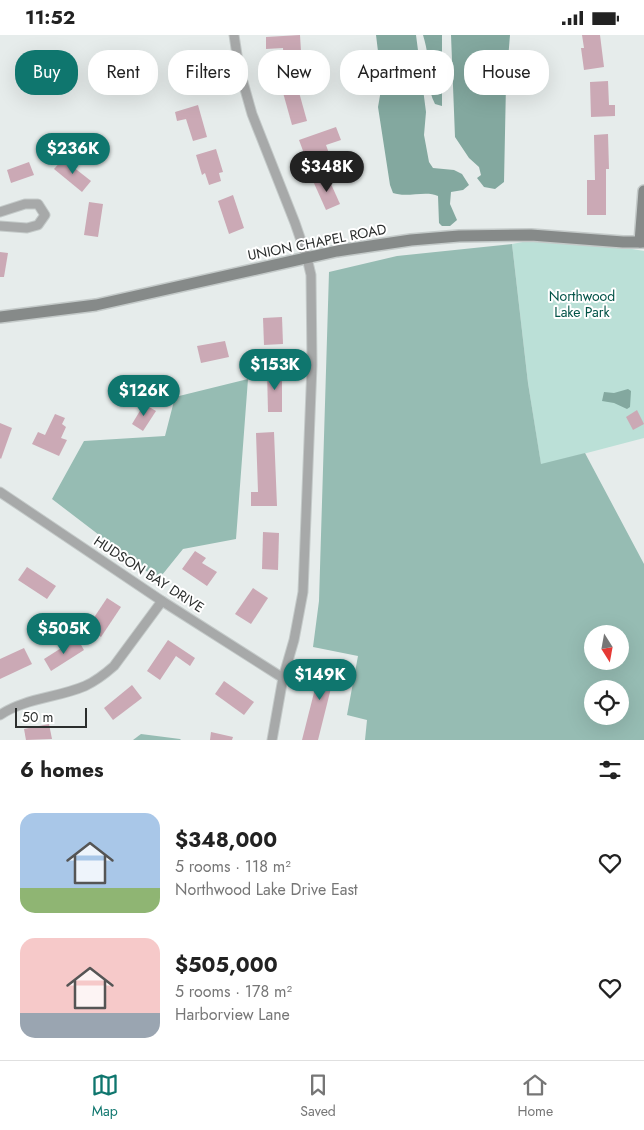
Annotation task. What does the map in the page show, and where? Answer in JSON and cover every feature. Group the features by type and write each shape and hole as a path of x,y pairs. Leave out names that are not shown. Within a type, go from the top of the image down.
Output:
{"street":[{"path":"234,35 239,68 252,114 307,258 311,275 313,329 306,556 303,592 272,740"},
{"path":"642,242 644,191"},
{"path":"0,212 25,204 38,204 45,215 38,225 27,228 0,225"},
{"name":"UNION CHAPEL ROAD","path":"0,317 96,305 337,251 411,240 459,236 531,235 623,243 642,242"},
{"name":"HUDSON BAY DRIVE","path":"0,492 162,601 284,678"},
{"path":"0,715 14,707 83,687 104,674 114,666 162,601"}],"green space":[{"name":"Northwood Lake Park","path":"555,236 644,251 644,438 541,465 528,383 512,244"}],"shaded area":[{"path":"376,35 416,35 418,50 378,50"},
{"path":"423,35 442,35 442,50 427,50"},
{"path":"451,35 510,35 509,50 464,50 464,95 506,95 504,182 495,189 484,187 477,178 481,175 479,167 469,158 455,137 454,50 452,50"},
{"path":"380,95 424,95 426,112 424,135 429,162 433,168 454,170 462,174 469,185 463,190 451,192 450,204 457,220 450,226 442,226 439,223 438,196 433,194 404,195 393,193 390,185 378,107"},
{"path":"432,95 442,95 442,106 435,104"},
{"path":"512,244 528,383 541,464 585,453 644,564 644,740 365,740 367,720 347,715 358,656 313,647 319,601 329,272 397,256"},
{"path":"248,379 236,539 183,549 158,580 52,499 84,441 165,436 175,397"},
{"path":"628,389 631,391 630,407 627,409 614,403 602,401 604,392 614,393"},
{"path":"141,734 180,739 181,740 133,740"}],"building":[{"path":"300,35 301,50 266,49 266,37"},
{"path":"582,35 600,35 604,67 584,70 581,48 584,48"},
{"path":"608,81 609,105 615,105 615,116 591,117 590,82"},
{"path":"284,95 300,95 307,121 292,125"},
{"path":"198,105 207,137 193,141 186,119 177,121 175,112"},
{"path":"336,127 341,140 326,145 331,159 309,167 299,140"},
{"path":"608,134 609,169 606,169 606,215 587,215 587,180 595,180 594,135"},
{"path":"216,149 223,172 219,173 221,181 209,185 205,173 202,175 196,155"},
{"path":"63,159 91,181 82,192 54,169"},
{"path":"29,162 34,175 11,183 7,170"},
{"path":"327,175 340,204 326,210 313,181"},
{"path":"233,195 244,228 229,234 218,201"},
{"path":"89,202 103,204 98,237 84,235"},
{"path":"0,252 8,253 4,277 0,277"},
{"path":"282,317 283,344 264,345 263,318"},
{"path":"225,341 229,357 201,363 197,346"},
{"path":"255,353 267,354 266,366 254,365"},
{"path":"267,371 282,371 282,412 268,412"},
{"path":"144,404 156,411 143,431 132,424"},
{"path":"637,410 644,424 633,430 626,417"},
{"path":"55,414 65,418 62,424 66,427 61,438 67,440 59,456 32,444 38,432 45,435"},
{"path":"0,423 12,428 1,459 0,458"},
{"path":"274,432 277,506 251,506 251,492 258,492 256,433"},
{"path":"263,532 279,533 278,570 262,569"},
{"path":"195,551 206,558 202,563 217,572 207,586 182,569"},
{"path":"27,567 56,586 47,599 18,580"},
{"path":"253,588 268,598 251,624 235,614"},
{"path":"107,598 121,607 101,637 87,628"},
{"path":"77,638 84,650 51,671 44,659"},
{"path":"168,640 195,658 190,666 176,656 160,680 147,671"},
{"path":"24,648 32,664 0,679 0,659"},
{"path":"322,661 337,664 318,740 302,740"},
{"path":"224,681 254,702 244,715 215,694"},
{"path":"132,685 142,698 113,720 104,708"},
{"path":"49,724 52,739 26,740 24,729"},
{"path":"211,732 233,737 232,740 210,740"}]}
